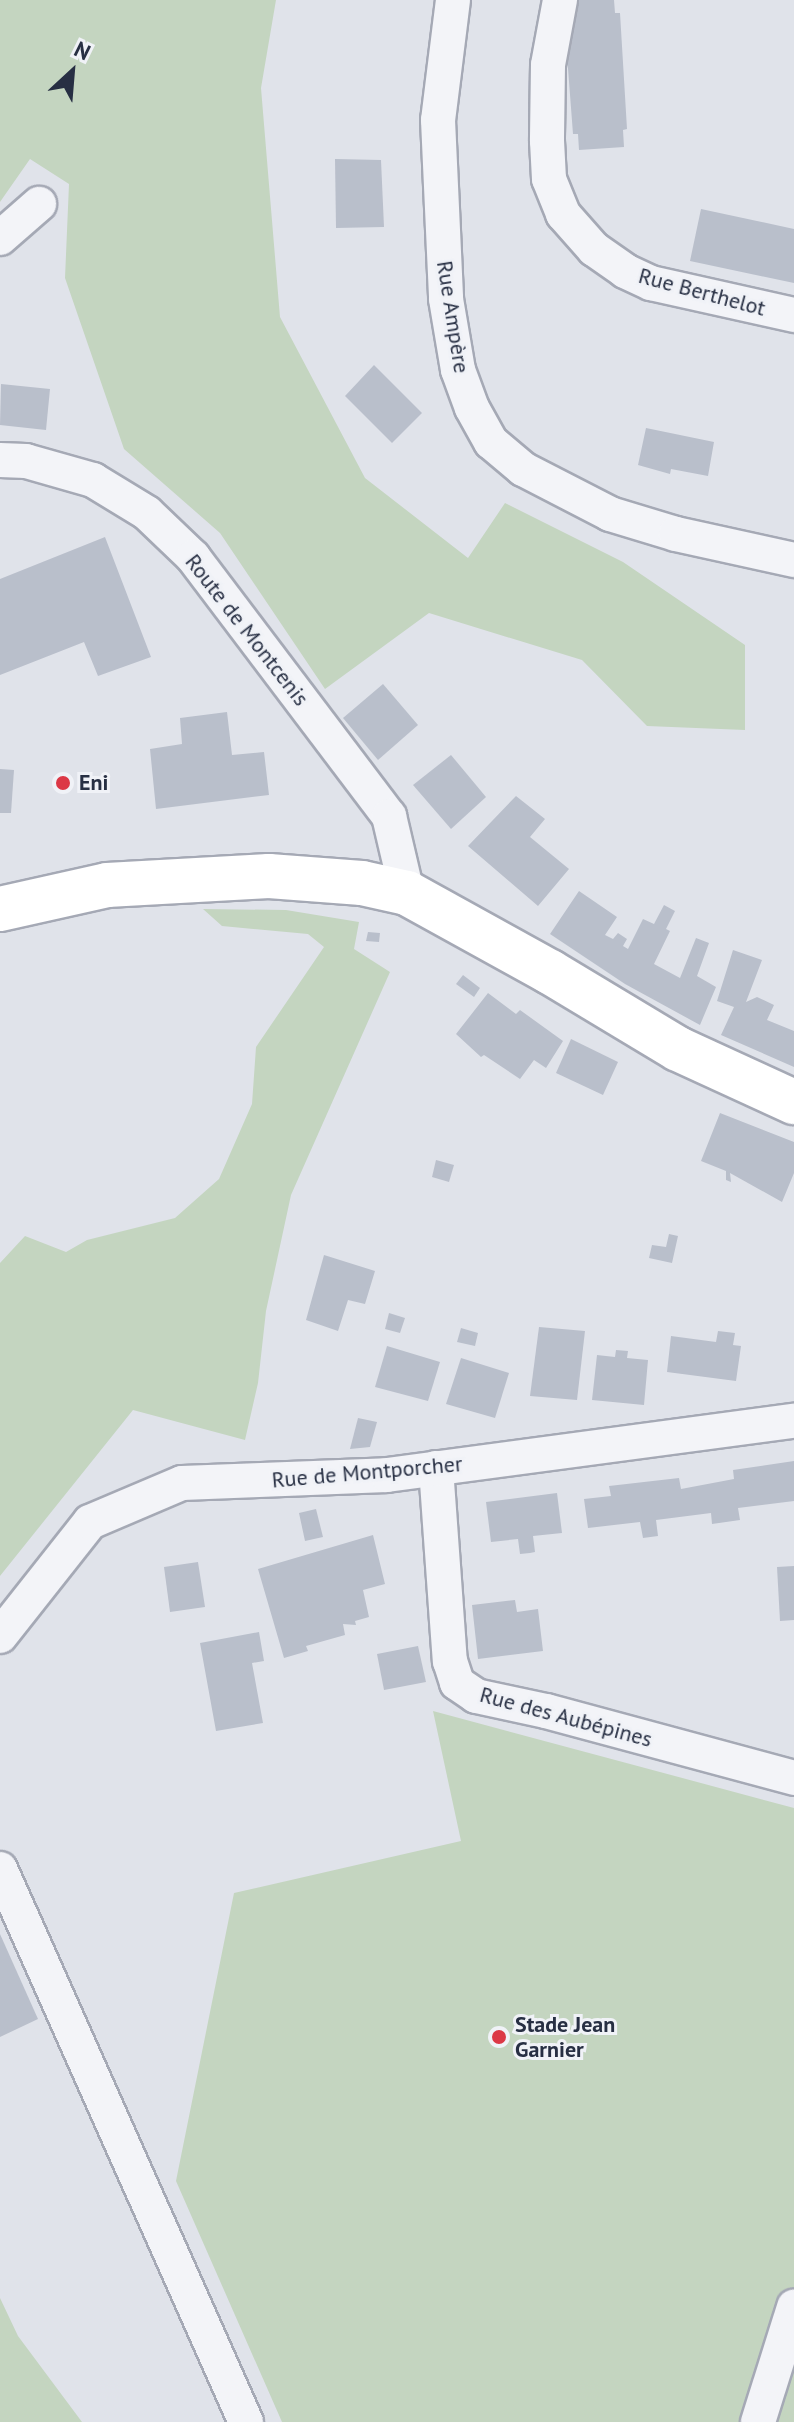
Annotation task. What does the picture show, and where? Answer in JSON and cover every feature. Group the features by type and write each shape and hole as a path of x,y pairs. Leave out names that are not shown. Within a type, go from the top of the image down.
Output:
{"main road":[{"path":"0,909 107,885 269,876 362,883 407,893 550,972 678,1049 794,1102"}],"street":[{"name":"Rue Ampère","path":"453,0 438,120 446,299 458,370 472,408 491,442 523,469 610,514 676,534 794,560"},
{"name":"Rue Berthelot","path":"560,0 548,65 547,141 549,179 563,214 594,249 625,271 651,283 794,315"},
{"path":"0,238 39,204"},
{"name":"Route de Montcenis","path":"0,460 26,461 93,480 147,513 193,557 389,816 407,893"},
{"name":"Rue de Montporcher","path":"0,1636 90,1522 182,1483 387,1475 794,1421"},
{"name":"Rue des Aubépines","path":"436,1468 450,1661 457,1683 476,1696 557,1714 794,1778"},
{"path":"0,1869 246,2422"},
{"path":"758,2422 794,2307"}],"green space":[{"path":"0,0 276,0 261,88 280,317 365,478 468,558 505,503 623,562 745,645 745,730 647,726 582,660 429,613 325,689 220,533 124,449 65,278 69,184 30,159 0,202"},
{"path":"203,909 286,910 359,922 354,949 390,972 291,1195 266,1311 258,1383 245,1440 133,1410 0,1576 0,1263 25,1236 66,1252 87,1240 175,1218 219,1179 252,1104 256,1047 324,947 308,934 222,926"},
{"name":"Stade Jean Garnier","path":"433,1711 794,1808 794,2422 282,2422 176,2181 234,1893 461,1841"},
{"path":"0,2298 18,2336 82,2422 0,2422"}],"building":[{"path":"568,0 614,0 615,13 620,13 627,129 623,130 624,147 579,150 578,134 573,134 564,16"},
{"path":"335,159 381,160 384,227 336,228"},
{"path":"701,209 794,229 794,283 690,261"},
{"path":"374,365 422,413 392,443 345,396"},
{"path":"1,384 50,389 46,430 0,425"},
{"path":"646,428 714,442 708,476 671,469 670,474 638,465"},
{"path":"105,537 151,657 98,676 84,642 0,675 0,579"},
{"path":"383,684 418,725 378,760 343,718"},
{"path":"227,712 232,755 264,752 269,795 156,809 150,749 182,744 180,718"},
{"path":"451,755 486,797 451,829 413,785"},
{"path":"0,769 14,770 11,813 0,813"},
{"path":"516,796 545,819 530,837 569,869 538,906 468,846"},
{"path":"579,891 617,917 605,935 613,939 618,933 627,939 623,946 628,949 643,919 654,924 664,905 675,911 666,929 670,931 654,964 680,978 696,938 709,943 697,976 716,987 700,1025 625,984 550,934"},
{"path":"368,932 380,933 379,942 366,941"},
{"path":"733,950 762,960 746,1002 757,997 774,1005 767,1020 794,1031 794,1067 721,1035 734,1007 717,1001"},
{"path":"463,975 480,988 474,997 456,984"},
{"path":"488,993 516,1014 520,1010 563,1041 546,1068 534,1060 520,1079 484,1055 481,1057 456,1034"},
{"path":"571,1039 618,1062 603,1095 556,1073"},
{"path":"720,1113 794,1142 794,1173 782,1202 730,1173 731,1182 726,1180 726,1171 701,1161"},
{"path":"436,1160 454,1165 449,1182 432,1177"},
{"path":"669,1234 678,1236 672,1263 649,1258 652,1245 666,1247"},
{"path":"324,1255 375,1271 365,1304 348,1300 338,1331 306,1320"},
{"path":"389,1313 405,1318 400,1333 385,1329"},
{"path":"539,1327 585,1331 577,1400 530,1396"},
{"path":"461,1328 478,1333 475,1346 457,1342"},
{"path":"718,1331 735,1333 733,1345 741,1346 736,1381 667,1372 671,1336 716,1342"},
{"path":"387,1346 440,1362 428,1401 375,1387"},
{"path":"616,1350 628,1351 627,1358 648,1360 644,1405 592,1400 597,1355 615,1357"},
{"path":"461,1358 509,1373 495,1418 446,1404"},
{"path":"358,1418 377,1422 370,1447 350,1449"},
{"path":"794,1461 794,1501 738,1508 740,1520 712,1524 711,1513 656,1520 658,1536 643,1538 640,1522 588,1528 584,1499 611,1496 609,1486 679,1478 681,1489 734,1479 733,1470"},
{"path":"557,1493 562,1533 533,1536 535,1552 530,1553 520,1554 518,1539 491,1542 486,1502"},
{"path":"316,1509 323,1537 305,1541 299,1513"},
{"path":"373,1535 385,1584 363,1590 369,1617 355,1621 356,1625 343,1624 345,1635 306,1646 308,1651 284,1658 258,1569"},
{"path":"198,1562 205,1607 170,1612 164,1567"},
{"path":"794,1566 794,1620 780,1621 777,1567"},
{"path":"515,1600 517,1612 538,1609 543,1651 478,1659 472,1605"},
{"path":"259,1632 264,1661 252,1663 263,1723 216,1731 200,1643"},
{"path":"418,1646 426,1682 384,1690 377,1654"},
{"path":"0,1934 38,2019 0,2037"}],"place":[{"name":"Eni","path":"63,783"},
{"name":"Stade Jean Garnier","path":"499,2037"}]}
